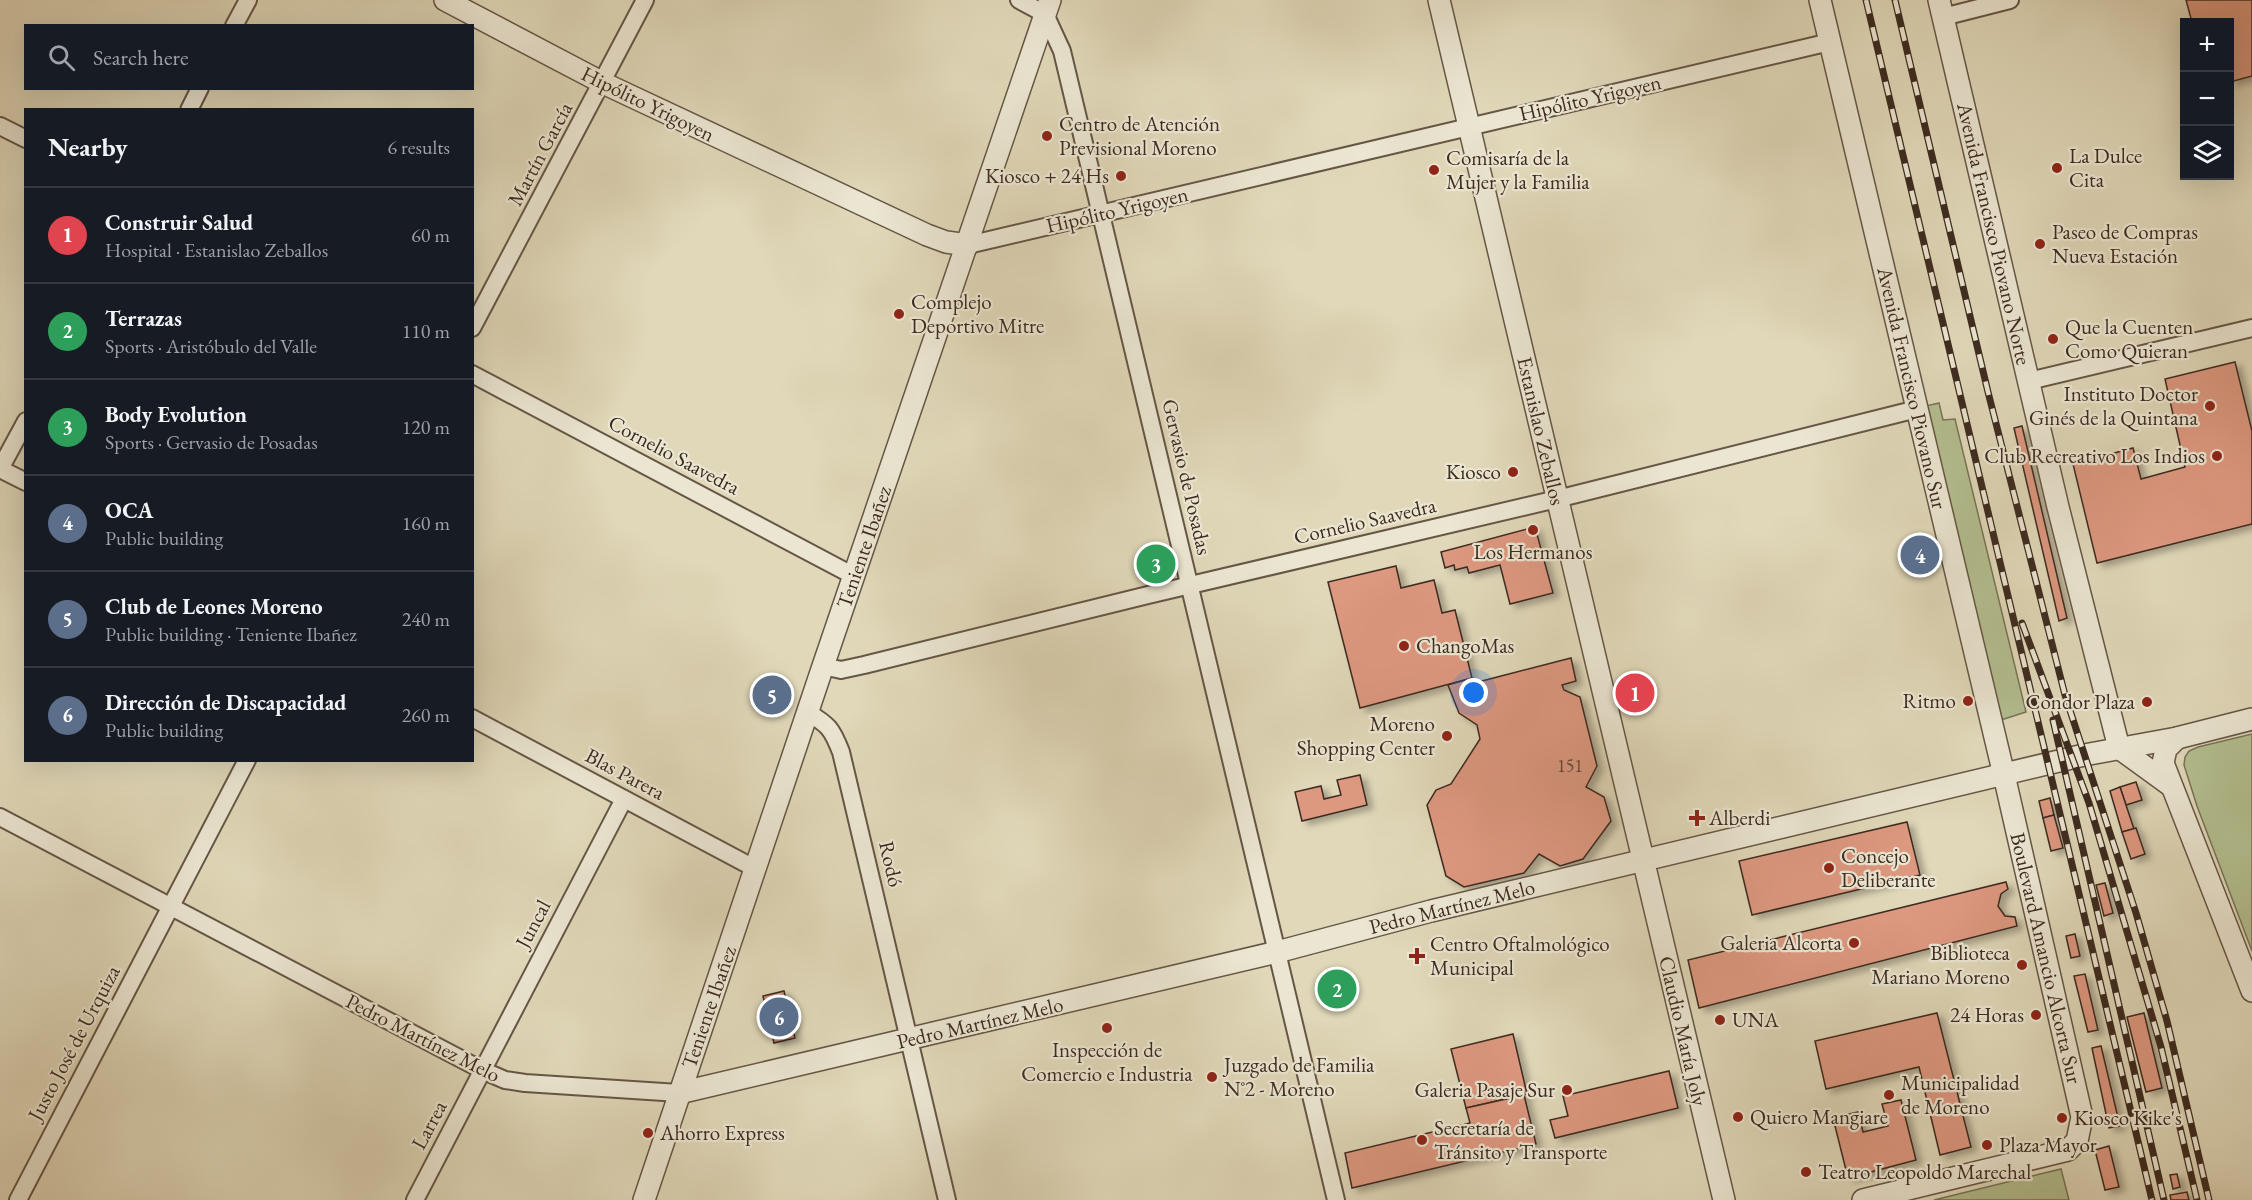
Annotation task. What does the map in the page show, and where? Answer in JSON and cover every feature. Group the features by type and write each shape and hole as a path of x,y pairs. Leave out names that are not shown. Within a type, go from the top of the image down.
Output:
{"street":[{"path":"235,24 248,0"},
{"name":"Hipólito Yrigoyen","path":"445,0 603,83 927,235 946,242 968,245 1830,42"},
{"name":"Martín García","path":"474,324 645,0"},
{"path":"1019,0 1048,7"},
{"name":"Estanislao Zeballos","path":"1439,0 1643,862"},
{"name":"Avenida Francisco Piovano Sur","path":"1820,0 2004,775"},
{"path":"1941,8 2010,0"},
{"name":"Gervasio de Posadas","path":"1048,7 1062,51 1336,1200"},
{"name":"Teniente Ibañez","path":"644,1200 807,712 1048,7"},
{"name":"Avenida Francisco Piovano Norte","path":"1941,8 2119,748"},
{"path":"190,108 199,90"},
{"path":"0,126 24,138"},
{"path":"2029,381 2252,328"},
{"name":"Cornelio Saavedra","path":"474,376 855,576"},
{"name":"Cornelio Saavedra","path":"823,666 841,670 1189,585 1557,499 1917,409"},
{"path":"24,425 0,469 24,482"},
{"name":"Rodó","path":"807,712 827,724 841,752 947,1200"},
{"name":"Blas Parera","path":"474,719 756,869"},
{"name":"Pedro Martínez Melo","path":"0,817 505,1080 679,1094 1277,952 1421,914 2004,775 2252,719"},
{"path":"2176,738 2166,749 2163,763 2252,991"},
{"path":"2119,748 2170,785"},
{"path":"171,906 246,762"},
{"name":"Boulevard Amancio Alcorta Sur","path":"1863,1200 2057,1154 2068,1150 2077,1141 2082,1117 2004,775"},
{"name":"Juncal","path":"482,1070 624,800"},
{"name":"Claudio María Joly","path":"1643,862 1724,1200"},
{"name":"Justo José de Urquiza","path":"18,1200 171,906"},
{"name":"Larrea","path":"415,1200 482,1070"}],"green space":[{"path":"1939,403 1943,420 1955,419 2026,712 2001,720 1926,406"},
{"path":"2252,734 2252,951 2197,806 2184,765 2189,751"},
{"path":"2061,1169 2069,1200 1934,1200"}],"building":[{"path":"2186,0 2252,0 2252,76 2234,81 2234,18 2191,18"},
{"name":"Club Recreativo Los Indios","path":"2235,362 2252,431 2252,524 2097,563 2073,464 2133,448 2141,479 2185,467 2165,379"},
{"path":"2022,426 2067,618 2059,621 2014,428"},
{"path":"1535,527 1553,593 1510,604 1500,565 1469,573 1467,567 1455,570 1454,565 1445,568 1441,552"},
{"name":"ChangoMas","path":"1396,566 1401,588 1434,580 1442,613 1455,610 1472,678 1360,708 1328,582"},
{"path":"1571,658 1576,681 1562,685 1564,690 1580,697 1597,766 1586,787 1604,797 1611,821 1583,859 1560,866 1539,854 1524,873 1464,887 1446,876 1427,805 1436,790 1451,784 1480,739 1477,725 1459,713 1448,685 1472,678 1474,683"},
{"path":"1360,775 1367,805 1302,821 1295,792 1321,786 1324,799 1341,795 1337,780"},
{"path":"2136,782 2142,800 2126,805 2120,787"},
{"path":"2120,787 2134,829 2122,832 2110,791"},
{"path":"2050,798 2054,815 2043,818 2039,801"},
{"path":"2054,815 2063,848 2051,851 2043,818"},
{"name":"Concejo Deliberante","path":"1907,822 1920,875 1752,915 1739,861"},
{"path":"2136,828 2145,854 2131,859 2122,832"},
{"name":"Galeria Alcorta","path":"2006,882 2008,889 2001,894 1998,906 2005,916 2015,917 2017,926 1699,1008 1688,960"},
{"path":"2105,883 2113,913 2104,916 2096,885"},
{"path":"2075,934 2080,956 2071,958 2066,936"},
{"path":"2085,974 2098,1030 2088,1032 2074,976"},
{"path":"784,991 795,1038 774,1043 763,996"},
{"path":"1937,1013 1971,1147 1940,1155 1919,1067 1826,1089 1815,1041"},
{"path":"2144,1013 2162,1088 2146,1092 2127,1017"},
{"path":"1513,1034 1527,1094 1466,1108 1451,1049"},
{"path":"2101,1046 2120,1126 2109,1128 2092,1048"},
{"path":"1669,1071 1678,1108 1555,1138 1550,1120 1568,1116 1563,1096"},
{"path":"1524,1095 1536,1144 1352,1188 1345,1153 1470,1123 1466,1108"},
{"path":"1901,1100 1916,1160 1848,1178 1833,1118 1858,1112 1863,1132 1888,1126 1882,1104"},
{"path":"2109,1146 2119,1187 2105,1190 2095,1150"},
{"path":"2177,1174 2180,1187 2173,1189 2170,1175"},
{"path":"2187,1192 2189,1200 2171,1200 2170,1195"}],"railway":[{"path":"1866,0 2152,1200"},
{"path":"1895,0 1988,392 2065,695 2136,913 2167,1021 2209,1200"},
{"path":"2022,623 2089,803 2161,1047 2197,1200"},
{"path":"2053,720 2164,1200"}],"place":[{"name":"Centro de Atención Previsional Moreno","path":"1047,136"},
{"name":"La Dulce Cita","path":"2057,168"},
{"name":"Comisaría de la Mujer y la Familia","path":"1434,170"},
{"name":"Kiosco + 24 Hs","path":"1121,176"},
{"name":"Paseo de Compras Nueva Estación","path":"2040,244"},
{"name":"Complejo Deportivo Mitre","path":"899,314"},
{"name":"Que la Cuenten Como Quieran","path":"2053,339"},
{"name":"Instituto Doctor Ginés de la Quintana","path":"2210,406"},
{"name":"Club Recreativo Los Indios","path":"2217,456"},
{"name":"Kiosco","path":"1513,472"},
{"name":"Los Hermanos","path":"1533,530"},
{"name":"OCA","path":"1920,555"},
{"name":"Body Evolution","path":"1156,564"},
{"name":"ChangoMas","path":"1404,646"},
{"name":"Construir Salud","path":"1635,693"},
{"name":"Club de Leones Moreno","path":"772,695"},
{"name":"Ritmo","path":"1968,701"},
{"name":"Condor Plaza","path":"2147,702"},
{"name":"Moreno Shopping Center","path":"1447,736"},
{"name":"Alberdi","path":"1697,818"},
{"name":"Concejo Deliberante","path":"1829,868"},
{"name":"Galeria Alcorta","path":"1854,943"},
{"name":"Centro Oftalmológico Municipal","path":"1417,956"},
{"name":"Biblioteca Mariano Moreno","path":"2022,965"},
{"name":"Terrazas","path":"1337,989"},
{"name":"24 Horas","path":"2036,1015"},
{"name":"Dirección de Discapacidad","path":"779,1017"},
{"name":"UNA","path":"1720,1020"},
{"name":"Inspección de Comercio e Industria","path":"1107,1028"},
{"name":"Juzgado de Familia N˚2 - Moreno","path":"1212,1077"},
{"name":"Galeria Pasaje Sur","path":"1567,1090"},
{"name":"Municipalidad de Moreno","path":"1889,1095"},
{"name":"Quiero Mangiare","path":"1738,1117"},
{"name":"Kiosco Kike's","path":"2062,1118"},
{"name":"Ahorro Express","path":"648,1133"},
{"name":"Secretaría de Tránsito y Transporte","path":"1422,1140"},
{"name":"Plaza Mayor","path":"1987,1145"},
{"name":"Teatro Leopoldo Marechal","path":"1806,1172"}]}
